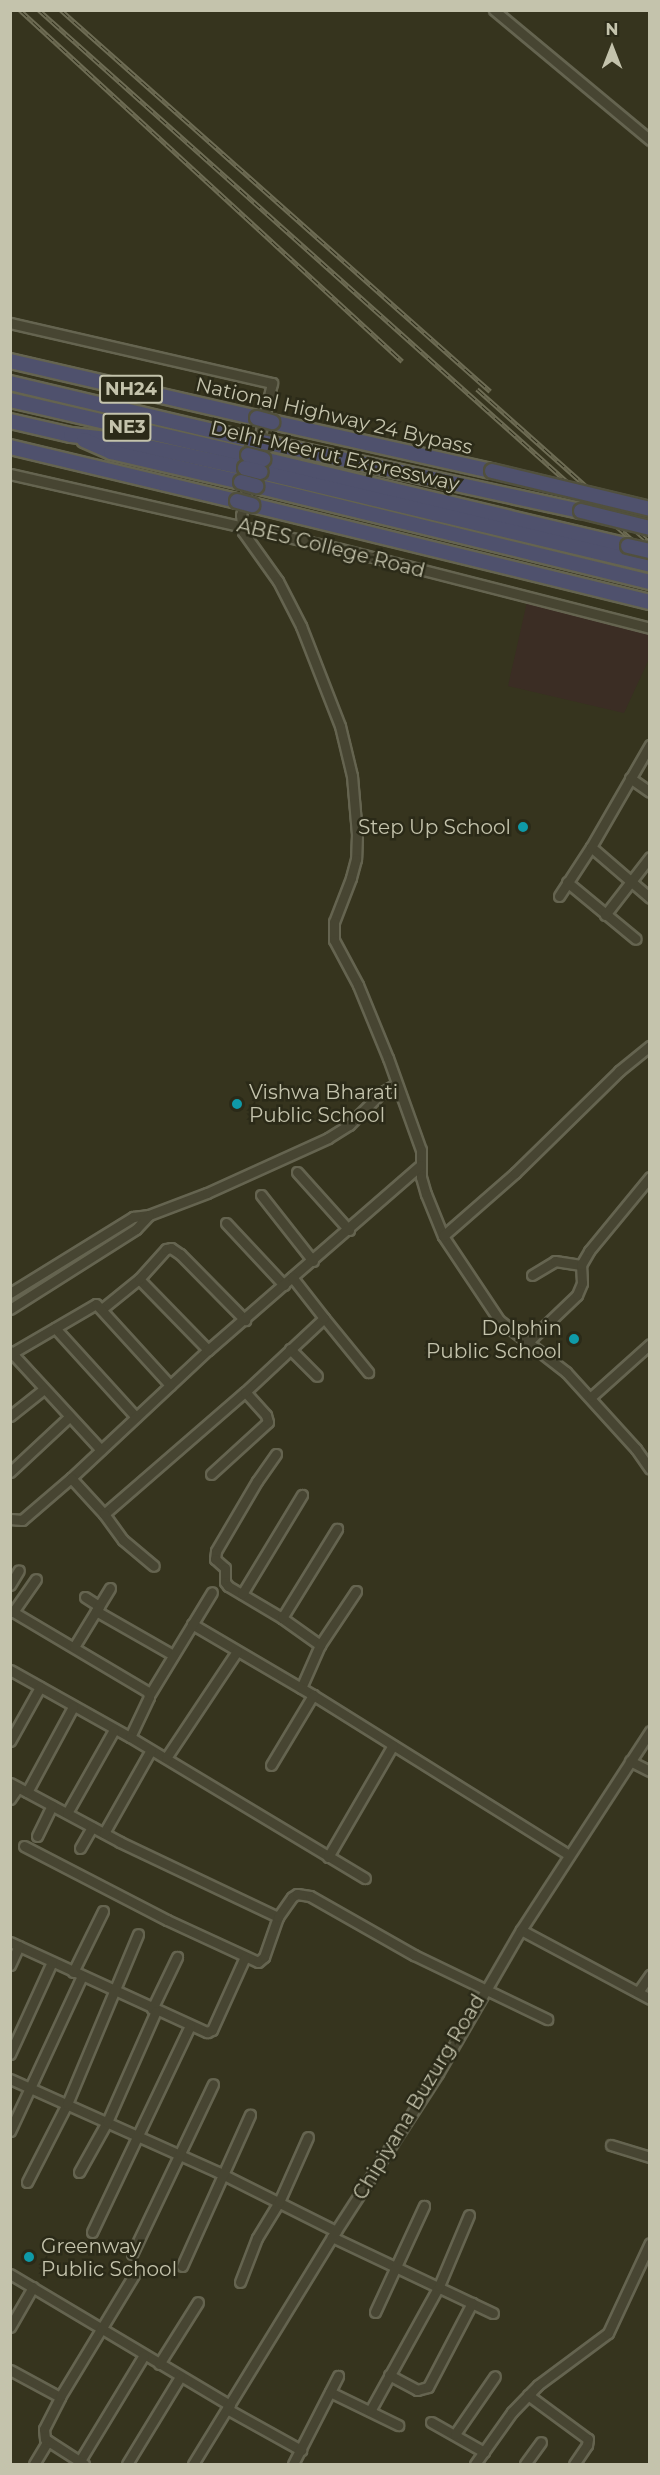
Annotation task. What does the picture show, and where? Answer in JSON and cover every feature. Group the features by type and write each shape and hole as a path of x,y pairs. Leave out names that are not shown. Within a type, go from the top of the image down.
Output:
{"highway":[{"name":"National Highway 24 Bypass","path":"10,361 650,509"},
{"path":"10,383 252,440 650,528"},
{"name":"Delhi-Meerut Expressway","path":"10,400 246,462"},
{"name":"Delhi-Meerut Expressway","path":"10,421 71,435 116,440 262,465 629,553 650,565"},
{"path":"71,435 111,452 650,582"},
{"path":"10,447 650,602"},
{"name":"Delhi-Meerut Expressway","path":"629,553 650,551"}],"street":[{"path":"494,10 650,140"},
{"path":"10,323 272,383 241,525 278,581 301,626 340,726 352,776 357,834 356,858 334,922 334,940 380,1036 421,1150 422,1183 443,1236 499,1320 566,1372 591,1397 636,1449 650,1469"},
{"name":"ABES College Road","path":"10,474 241,525 650,628"},
{"path":"559,896 591,847 650,745"},
{"path":"630,778 650,792"},
{"path":"591,847 650,898"},
{"path":"605,915 650,857"},
{"path":"567,882 636,939"},
{"path":"443,1236 515,1173 619,1071 650,1046"},
{"path":"10,1293 133,1218 149,1215 207,1193 328,1138 349,1125 381,1093 396,1084"},
{"path":"10,1519 22,1520 70,1479 208,1350 349,1230 421,1165"},
{"path":"297,1172 349,1230"},
{"path":"528,1342 577,1295 582,1282 581,1265 589,1251 650,1177"},
{"path":"261,1195 313,1261"},
{"path":"10,1309 136,1229 149,1215"},
{"path":"226,1223 284,1285"},
{"path":"103,1308 139,1279 166,1249 175,1249 245,1320"},
{"path":"532,1275 555,1261 581,1265"},
{"path":"292,1277 368,1372"},
{"path":"139,1279 208,1350"},
{"path":"100,1450 11,1352 55,1328 90,1305 96,1304 103,1308 170,1385"},
{"path":"104,1514 245,1392 324,1318"},
{"path":"55,1328 136,1417"},
{"path":"591,1397 649,1345"},
{"path":"290,1349 317,1376"},
{"path":"11,1415 44,1389"},
{"path":"210,1474 268,1422 266,1415 245,1392"},
{"path":"10,1472 69,1417"},
{"path":"276,1454 257,1481 214,1555 225,1570 226,1585 282,1618 320,1646"},
{"path":"70,1479 104,1514 123,1540 154,1566"},
{"path":"242,1594 302,1495"},
{"path":"282,1618 337,1529"},
{"path":"10,1585 19,1570"},
{"path":"36,1579 12,1611 150,1694"},
{"path":"74,1647 110,1588"},
{"path":"301,1688 320,1646 356,1591"},
{"path":"130,1737 150,1694 212,1592"},
{"path":"84,1597 97,1608 173,1655"},
{"path":"192,1624 313,1695 569,1855"},
{"path":"166,1758 237,1651"},
{"path":"10,1670 166,1758 365,1878"},
{"path":"10,1741 40,1687"},
{"path":"271,1765 313,1695"},
{"path":"27,1792 73,1707"},
{"path":"67,1813 114,1730"},
{"name":"Chipiyana Buzurg Road","path":"193,2464 334,2234 438,2073 521,1930 650,1731"},
{"path":"328,1857 393,1745"},
{"path":"104,1833 151,1750"},
{"path":"630,1761 650,1771"},
{"path":"10,1799 14,1785 104,1833 278,1917"},
{"path":"37,1836 52,1805"},
{"path":"80,1848 92,1827"},
{"path":"24,1846 245,1957 261,1961 278,1917 297,1894 310,1896 484,1991 547,2019"},
{"path":"10,2131 31,2088 103,1911"},
{"path":"521,1930 650,1999"},
{"path":"27,2182 66,2104 112,1990 138,1934"},
{"path":"10,1965 15,1944 190,2026 211,2031 245,1957"},
{"path":"79,2172 107,2122 177,1957"},
{"path":"10,2054 52,1962"},
{"path":"638,1992 650,1975"},
{"path":"92,2232 139,2138 190,2026"},
{"path":"10,2079 279,2202 334,2234 493,2313"},
{"path":"132,2254 213,2084"},
{"path":"182,2266 250,2115"},
{"path":"240,2282 257,2238 279,2202 308,2137"},
{"path":"611,2145 650,2157"},
{"path":"375,2312 424,2206"},
{"path":"370,2411 439,2286 469,2215"},
{"path":"476,2464 512,2412 528,2396 571,2358 608,2333 650,2243"},
{"path":"137,2270 60,2397 44,2429 43,2437 80,2464 144,2355"},
{"path":"10,2274 301,2450"},
{"path":"10,2327 33,2287"},
{"path":"159,2364 198,2302"},
{"path":"389,2375 417,2390 428,2387 472,2303"},
{"path":"10,2370 60,2397"},
{"path":"292,2464 338,2376"},
{"path":"455,2434 495,2376"},
{"path":"127,2464 180,2377"},
{"path":"330,2392 398,2425"},
{"path":"528,2396 588,2439 587,2445 574,2464"},
{"path":"431,2422 484,2452"},
{"path":"34,2464 48,2441"},
{"path":"525,2464 542,2442"}],"shaded area":[{"path":"527,602 647,630 649,659 624,713 508,686"}],"railway":[{"path":"20,10 402,361"},
{"path":"39,10 650,556"},
{"path":"61,10 490,391"},
{"path":"477,389 650,543"}],"place":[{"name":"Step Up School","path":"523,827"},
{"name":"Vishwa Bharati Public School","path":"237,1104"},
{"name":"Dolphin Public School","path":"574,1339"},
{"name":"Greenway Public School","path":"29,2257"}]}
